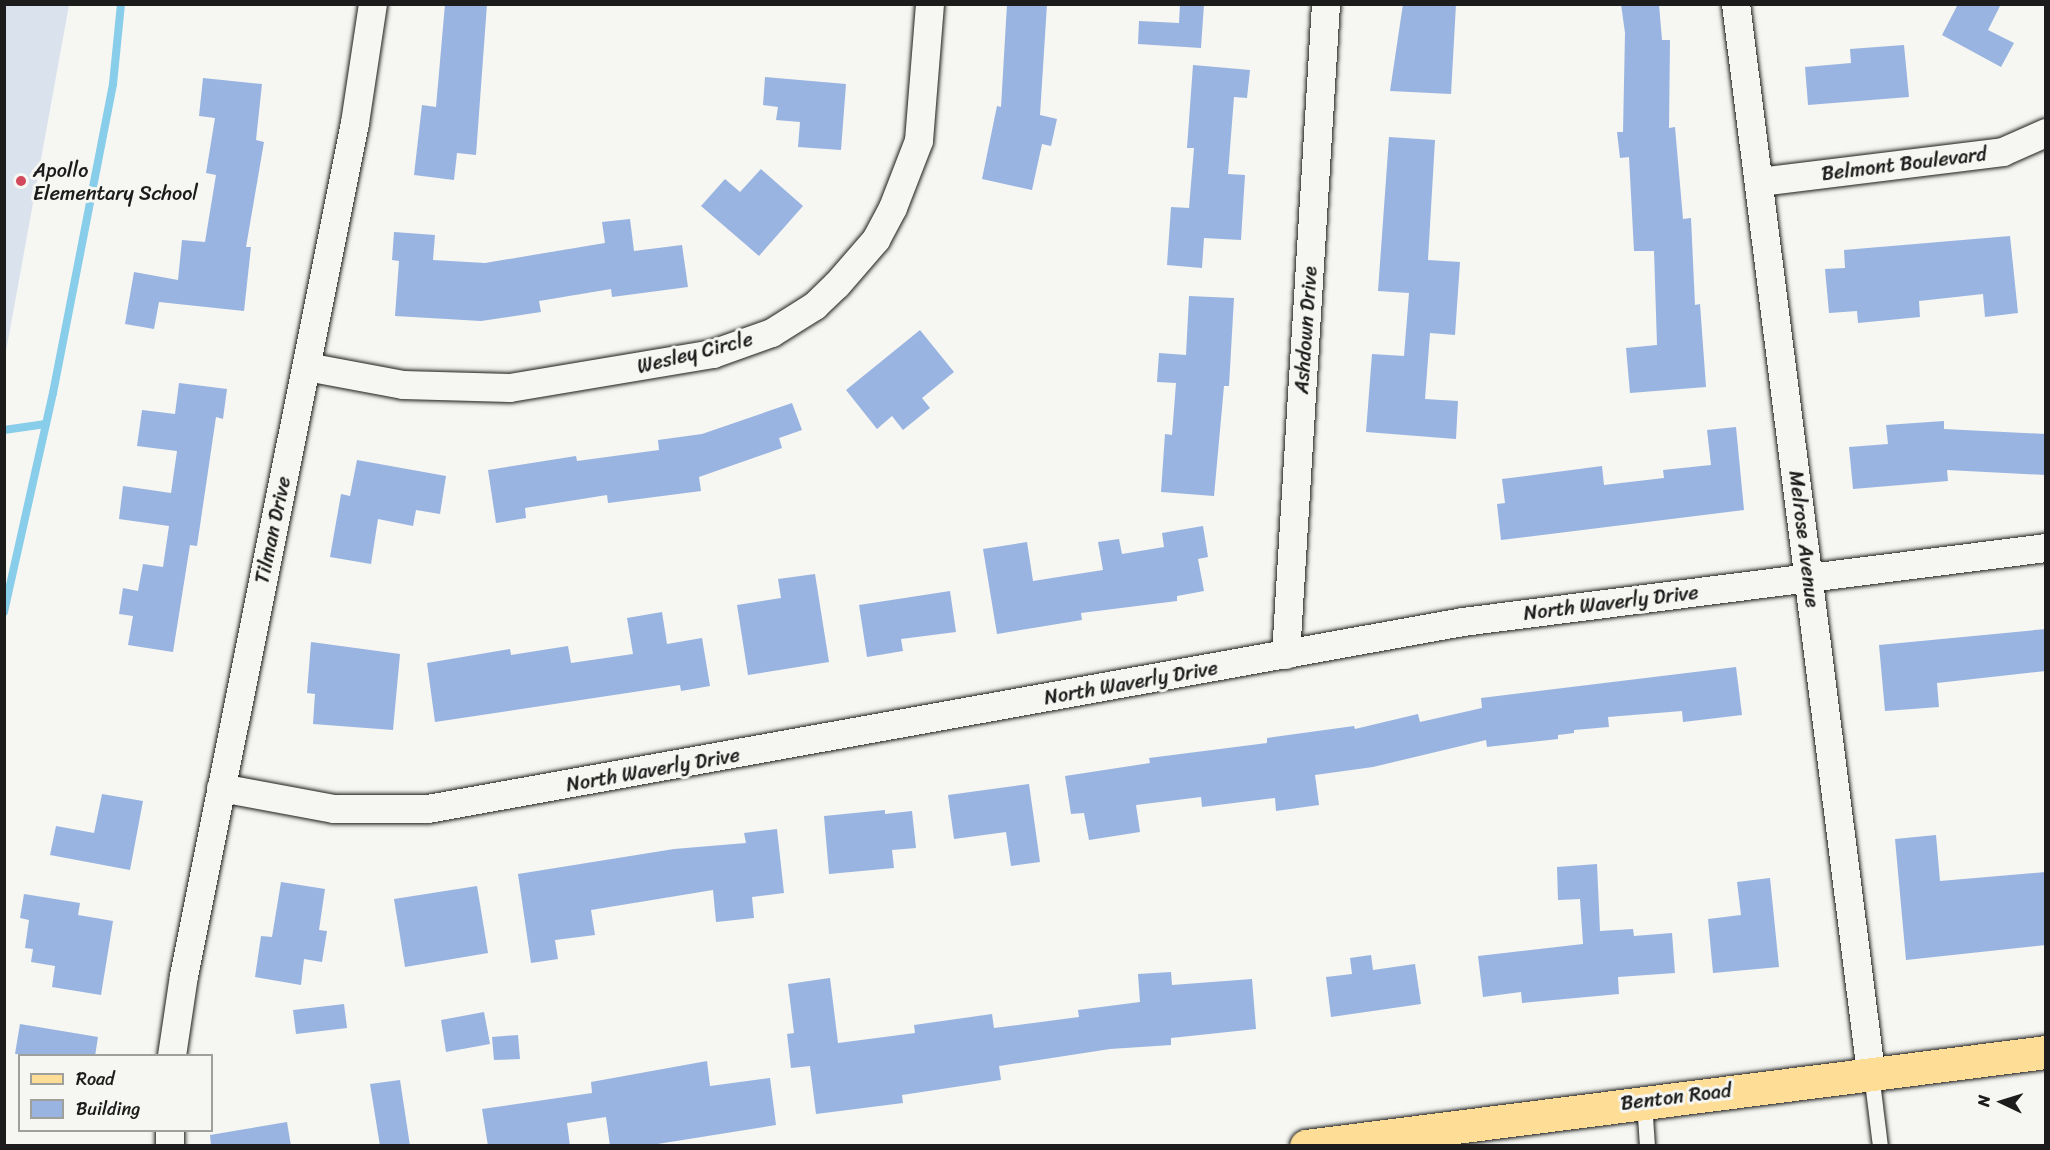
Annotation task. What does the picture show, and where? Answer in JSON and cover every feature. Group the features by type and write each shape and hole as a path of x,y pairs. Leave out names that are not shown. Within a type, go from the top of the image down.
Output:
{"main road":[{"name":"Benton Road","path":"1306,1146 1644,1101 2046,1052"}],"street":[{"name":"Tilman Drive","path":"172,1054 220,788 355,123 373,4"},
{"name":"Wesley Circle","path":"307,367 403,385 510,388 713,354 772,333 815,306 837,285 876,240 893,208 920,141 930,4"},
{"name":"Ashdown Drive","path":"1286,655 1326,4"},
{"name":"Melrose Avenue","path":"1736,4 1871,1073"},
{"name":"Belmont Boulevard","path":"1760,182 2003,152 2046,133"},
{"name":"North Waverly Drive","path":"220,788 334,809 428,809 1463,622 2046,548"}],"lane":[{"path":"1871,1073 1880,1146"},
{"path":"1644,1101 1647,1146"}],"shaded area":[{"name":"Apollo Elementary School","path":"4,5 69,5 5,357"}],"building":[{"path":"445,4 487,4 476,155 457,153 454,180 414,175 422,105 436,107"},
{"path":"1007,4 1047,4 1040,115 1057,119 1051,146 1042,144 1032,190 982,179 997,106 1001,107"},
{"path":"1180,4 1204,4 1201,48 1138,44 1139,21 1179,23"},
{"path":"1403,4 1456,4 1451,94 1390,91"},
{"path":"1621,4 1659,4 1662,40 1670,40 1669,128 1675,127 1683,219 1691,218 1695,305 1700,304 1706,387 1630,393 1626,348 1657,345 1654,251 1634,251 1629,157 1620,158 1617,132 1623,132 1625,33"},
{"path":"1958,4 2001,4 1988,30 2014,43 2001,67 1942,35"},
{"path":"1904,45 1909,97 1808,105 1805,67 1851,63 1850,49"},
{"path":"1193,65 1250,70 1247,98 1234,97 1228,174 1245,175 1241,240 1204,238 1202,268 1167,265 1171,207 1189,208 1194,148 1187,148"},
{"path":"765,77 846,84 841,150 798,147 800,122 776,120 778,107 763,105"},
{"path":"203,78 262,84 256,140 264,142 246,247 251,247 244,311 159,302 154,329 125,324 134,272 178,280 182,240 205,242 216,175 206,173 215,118 199,116"},
{"path":"1389,137 1435,140 1428,260 1460,262 1455,335 1430,333 1425,399 1458,401 1456,439 1366,432 1372,354 1404,356 1409,293 1378,291"},
{"path":"761,169 803,206 759,256 701,206 725,179 740,192"},
{"path":"630,219 634,251 682,245 688,287 612,297 611,289 539,301 541,312 481,321 395,316 399,261 392,260 394,232 435,235 433,260 485,263 605,243 602,222"},
{"path":"2010,236 2018,313 1985,317 1983,294 1919,301 1920,317 1858,323 1857,311 1829,313 1825,269 1845,268 1844,250"},
{"path":"1189,296 1234,298 1229,386 1224,386 1214,496 1161,492 1165,434 1172,435 1176,383 1157,382 1159,353 1186,355"},
{"path":"920,330 954,372 922,398 930,408 903,430 892,416 877,429 846,390"},
{"path":"179,383 227,389 223,419 216,417 197,546 190,545 173,652 128,645 133,616 119,614 123,588 138,591 143,564 163,567 169,526 119,519 123,486 171,493 177,451 137,446 142,410 175,414"},
{"path":"792,403 802,430 779,438 782,448 699,477 701,491 608,503 607,495 525,508 526,518 496,523 488,470 576,456 577,461 659,450 658,440 702,434"},
{"path":"1944,421 1944,429 2046,434 2046,475 1947,470 1948,481 1853,489 1849,447 1888,444 1886,425"},
{"path":"1736,427 1744,510 1501,540 1497,504 1505,503 1502,479 1602,466 1604,485 1664,478 1663,470 1711,465 1707,430"},
{"path":"357,460 446,476 440,514 416,510 413,526 378,519 371,564 330,557 341,494 350,496"},
{"path":"1203,526 1208,557 1198,559 1204,591 1177,596 1177,601 1081,613 1082,620 997,634 983,549 1027,542 1033,581 1103,570 1098,542 1119,539 1122,554 1164,547 1162,533"},
{"path":"815,574 829,662 748,675 737,605 781,598 778,579"},
{"path":"950,591 956,632 901,639 903,651 867,657 859,605"},
{"path":"662,612 667,644 702,638 710,686 681,691 680,685 435,722 427,663 510,649 511,655 568,646 571,663 633,654 627,618"},
{"path":"2046,629 2046,671 1937,683 1939,707 1885,711 1879,645"},
{"path":"311,642 400,654 393,730 313,724 315,694 307,693"},
{"path":"1736,667 1742,715 1683,722 1682,711 1608,717 1609,727 1574,730 1574,733 1558,735 1558,739 1487,747 1486,740 1373,767 1315,775 1319,805 1276,811 1275,798 1202,807 1201,797 1136,805 1140,832 1089,840 1084,813 1071,814 1065,776 1150,763 1149,758 1267,743 1267,738 1354,726 1355,729 1418,714 1420,722 1482,708 1481,698"},
{"path":"1029,784 1040,862 1011,866 1006,832 954,839 948,795"},
{"path":"102,794 143,801 130,870 50,855 56,826 94,833"},
{"path":"885,810 885,814 912,811 916,848 892,850 894,868 829,874 824,816"},
{"path":"777,829 784,893 752,897 754,918 716,922 713,890 591,910 595,935 555,940 558,959 531,963 518,874 674,849 746,843 744,833"},
{"path":"1936,835 1940,881 2046,872 2046,945 1906,960 1895,839"},
{"path":"1597,864 1600,931 1633,929 1634,936 1672,933 1675,973 1618,977 1619,994 1522,1003 1521,992 1483,997 1478,956 1583,944 1580,899 1558,900 1557,867"},
{"path":"1770,878 1779,967 1713,973 1708,919 1741,915 1737,882"},
{"path":"281,882 325,889 319,930 327,931 322,962 304,959 301,985 255,977 261,936 272,937"},
{"path":"477,886 488,953 405,967 394,899"},
{"path":"24,894 80,903 78,915 113,921 101,995 52,987 55,966 31,962 33,949 25,948 29,920 20,918"},
{"path":"1371,955 1373,970 1415,964 1421,1004 1331,1017 1326,977 1352,974 1350,958"},
{"path":"1171,972 1172,985 1252,979 1256,1029 1171,1038 1171,1045 1110,1049 999,1066 1001,1080 902,1095 903,1103 816,1114 810,1066 791,1068 787,1034 794,1033 788,984 830,978 838,1043 915,1033 914,1025 992,1014 994,1028 1079,1017 1078,1010 1140,1002 1138,974"},
{"path":"344,1004 347,1028 296,1034 293,1010"},
{"path":"484,1012 490,1044 446,1052 441,1020"},
{"path":"20,1024 98,1037 95,1054 15,1054"},
{"path":"518,1035 520,1059 494,1060 492,1037"},
{"path":"707,1061 710,1086 770,1078 776,1125 645,1146 610,1146 606,1117 567,1123 570,1146 488,1146 482,1109 592,1093 591,1082"},
{"path":"400,1080 410,1146 380,1146 370,1084"},
{"path":"287,1122 291,1146 211,1146 210,1135"}],"waterway":[{"path":"4,612 53,393 113,84 121,4"},
{"path":"4,430 46,424"}],"place":[{"name":"Apollo Elementary School","path":"21,181"}]}
